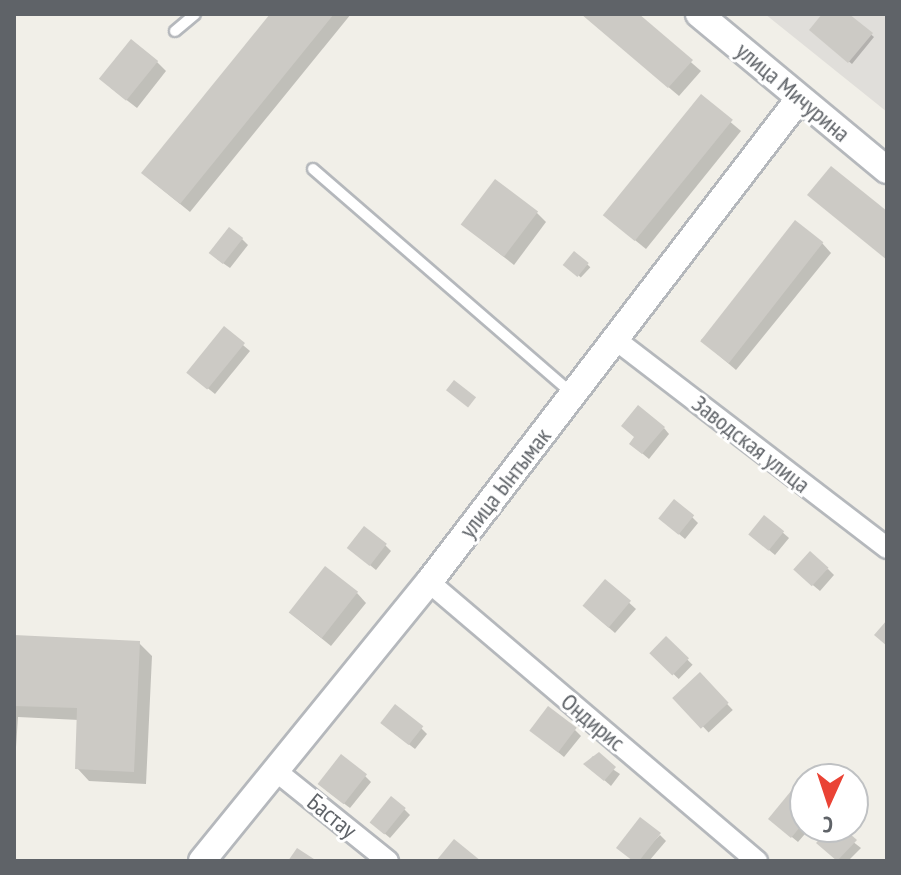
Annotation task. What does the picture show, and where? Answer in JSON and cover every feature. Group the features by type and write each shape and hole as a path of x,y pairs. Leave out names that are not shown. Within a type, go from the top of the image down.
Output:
{"street":[{"name":"улица Мичурина","path":"699,14 887,170"},
{"name":"улица Ынтымак","path":"202,861 429,582 799,99"},
{"name":"Заводская улица","path":"616,340 887,548"},
{"name":"Ондирис","path":"429,582 757,861"},
{"name":"Бастау","path":"276,771 388,861"}],"lane":[{"path":"175,31 195,14"},
{"path":"313,169 573,394"}],"shaded area":[{"path":"765,14 887,14 887,112"}],"building":[{"path":"270,14 334,14 180,204 141,173"},
{"path":"581,14 639,14 693,60 668,88"},
{"path":"822,14 849,14 873,33 848,63 809,30"},
{"path":"131,39 158,61 126,101 99,79"},
{"path":"701,94 733,120 635,241 603,215"},
{"path":"831,166 887,211 887,260 807,195"},
{"path":"495,179 538,211 504,257 461,225"},
{"path":"795,220 823,242 729,364 700,341"},
{"path":"229,227 243,238 223,264 209,253"},
{"path":"574,251 589,263 577,277 563,265"},
{"path":"224,326 245,343 207,390 186,373"},
{"path":"454,380 476,397 468,407 446,390"},
{"path":"638,405 665,427 642,454 629,444 634,437 621,426"},
{"path":"674,499 694,515 678,535 658,518"},
{"path":"764,515 784,531 768,551 748,534"},
{"path":"364,526 387,544 370,566 347,548"},
{"path":"810,551 829,568 812,586 793,570"},
{"path":"325,566 358,592 322,638 289,612"},
{"path":"605,579 631,601 609,628 583,606"},
{"path":"887,620 887,646 874,635"},
{"path":"14,635 140,641 134,772 75,769 77,708 14,706"},
{"path":"666,636 689,658 672,675 649,653"},
{"path":"700,672 729,703 701,729 672,698"},
{"path":"395,704 423,726 409,745 380,723"},
{"path":"548,706 577,728 558,752 529,731"},
{"path":"599,752 616,767 604,781 583,764"},
{"path":"341,754 367,774 344,804 318,784"},
{"path":"789,793 789,836 768,819"},
{"path":"391,796 406,808 384,834 370,822"},
{"path":"640,817 661,833 639,861 633,861 616,848"},
{"path":"454,839 481,861 436,861"},
{"path":"816,843 854,843 837,861"},
{"path":"297,848 317,861 288,861"}]}
